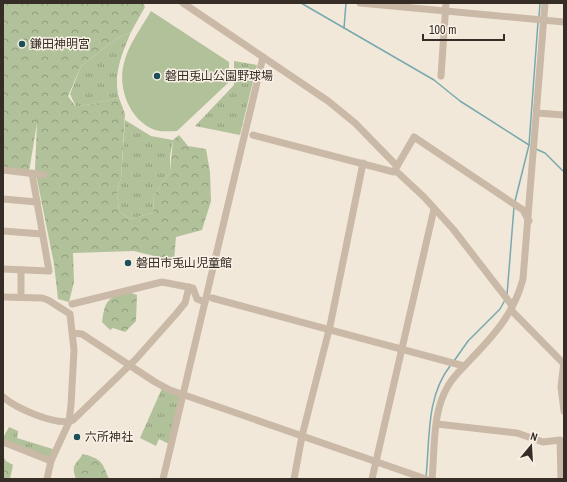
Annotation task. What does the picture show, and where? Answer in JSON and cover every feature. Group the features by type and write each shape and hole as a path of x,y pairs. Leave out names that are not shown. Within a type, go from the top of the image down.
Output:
{"street":[{"path":"183,3 328,101 355,122 424,197 476,258 511,304 512,311 564,362 561,387 564,412"},
{"path":"360,3 564,22"},
{"path":"441,76 446,3"},
{"path":"432,479 437,424 443,395 454,377 498,330 512,311 523,279 529,222 545,3"},
{"path":"163,479 263,57"},
{"path":"537,113 564,115"},
{"path":"253,135 394,172 414,137 522,210 529,222"},
{"path":"294,479 302,436 329,330 363,163"},
{"path":"3,170 44,175"},
{"path":"3,269 49,271 32,173"},
{"path":"3,199 37,202"},
{"path":"372,479 434,209"},
{"path":"3,231 42,234"},
{"path":"20,298 21,270"},
{"path":"72,304 162,282 193,288 197,299 205,302"},
{"path":"3,397 51,420 69,422 73,420 128,364 136,359 185,302 189,287"},
{"path":"3,297 48,300 70,314 73,333 74,375 69,422 51,461 47,479"},
{"path":"212,298 464,366"},
{"path":"73,333 82,334 155,382 183,394 426,479"},
{"path":"437,424 517,433 543,442 560,440 561,479"},
{"path":"3,442 51,461"}],"green space":[{"path":"3,3 143,3 145,7 131,32 116,39 81,66 68,96 76,107 119,98 125,114 121,178 117,192 119,211 130,219 153,213 154,195 170,172 173,140 179,135 188,146 206,149 210,172 211,201 202,230 176,237 174,261 134,251 73,253 74,282 69,302 58,299 54,264 35,169 37,123 29,172 3,170"},
{"path":"151,11 229,62 229,82 177,131 157,131 146,126 132,111 124,93 122,73 126,56"},
{"path":"131,32 119,64 117,89 119,98 76,107 70,94 81,66 116,39"},
{"path":"234,61 257,65 240,135 195,126 234,85"},
{"path":"125,120 151,136 173,140 170,156 170,172 154,195 153,213 130,219 119,211 117,192 121,178"},
{"path":"126,291 137,295 136,321 125,332 113,328 110,330 102,322 104,310 110,299"},
{"path":"163,386 180,394 171,445 159,439 156,446 140,438"},
{"path":"9,427 18,431 17,438 56,450 51,461 3,442 3,438"},
{"path":"83,454 98,460 103,465 109,479 76,479 74,468"},
{"path":"3,456 6,461 13,465 10,479 3,479"}],"waterway":[{"path":"301,3 434,80 460,101 529,145"},
{"path":"344,28 346,3"},
{"path":"539,17 540,3"},
{"path":"515,201 529,145 538,22"},
{"path":"536,149 545,153 564,172"},
{"path":"507,295 514,207"},
{"path":"454,361 468,341 500,309 505,300"},
{"path":"426,477 430,419 433,405 442,378 450,366"}],"place":[{"name":"鎌田神明宮","path":"22,44"},
{"name":"磐田兎山公園野球場","path":"157,76"},
{"name":"磐田市兎山児童館","path":"128,263"},
{"name":"六所神社","path":"77,437"}]}
